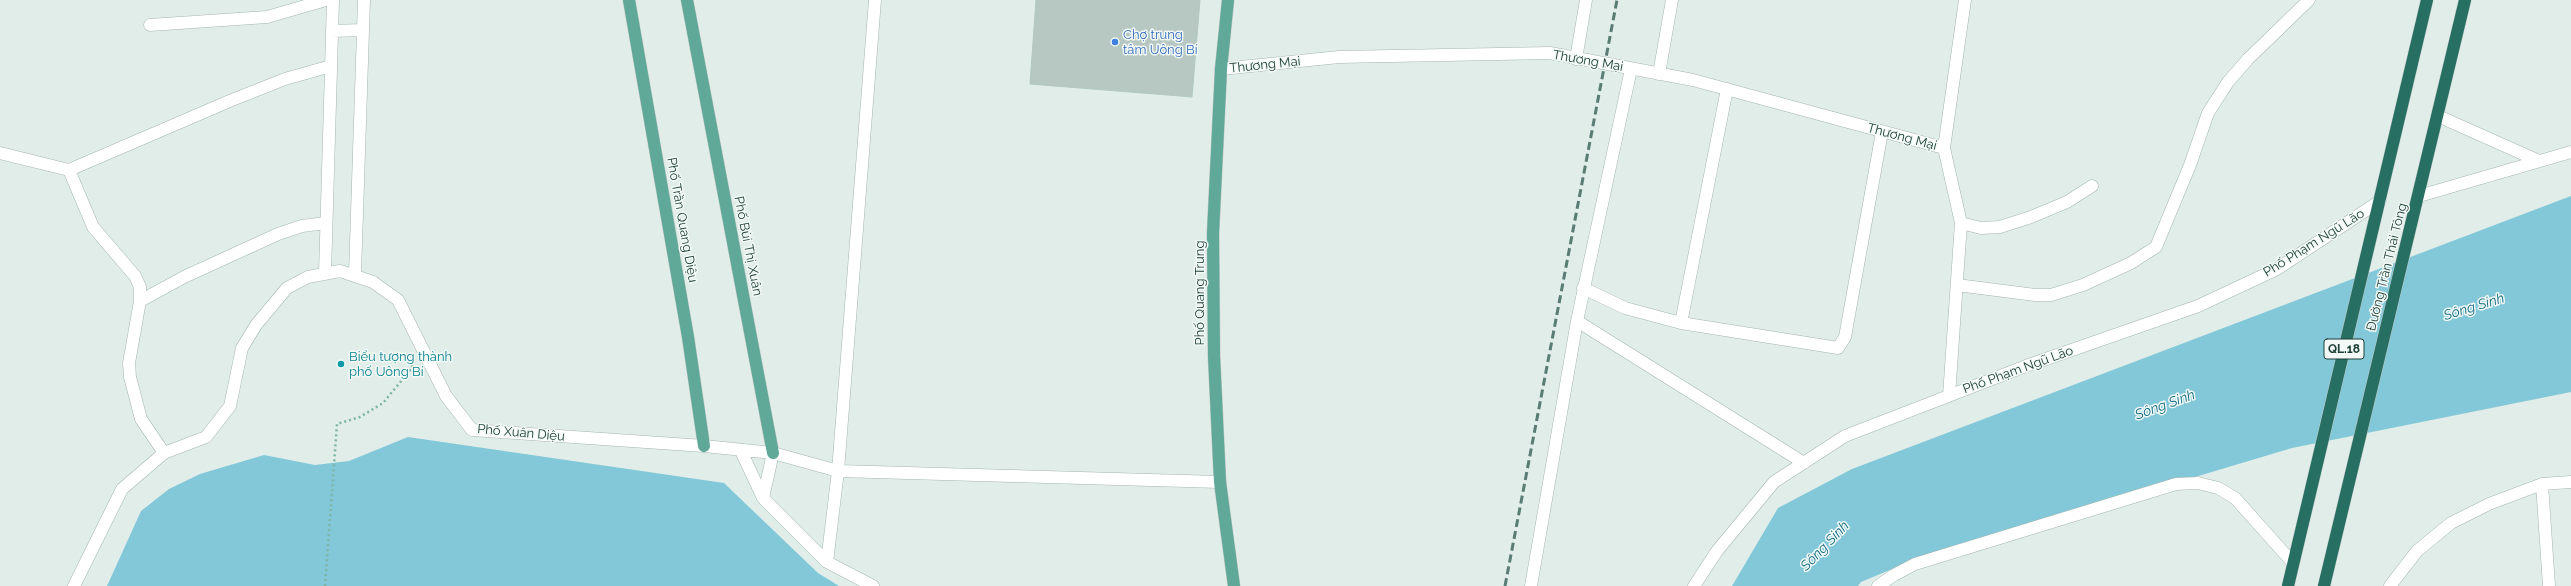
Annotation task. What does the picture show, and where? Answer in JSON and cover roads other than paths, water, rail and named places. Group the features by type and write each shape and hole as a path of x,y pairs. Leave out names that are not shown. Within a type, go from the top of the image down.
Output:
{"highway":[{"name":"Đường Trần Thái Tông","path":"2288,586 2427,0"},
{"name":"Đường Trần Thái Tông","path":"2324,586 2416,210 2465,0"}],"main road":[{"name":"Phố Trần Quang Diệu","path":"629,0 687,329 704,446"},
{"name":"Phố Bùi Thị Xuân","path":"687,0 773,453"},
{"name":"Phố Quang Trung","path":"1228,0 1222,69 1214,233 1214,356 1220,482 1234,586"}],"street":[{"path":"150,25 267,17 326,0"},
{"path":"325,274 333,0"},
{"path":"355,274 364,0"},
{"path":"827,562 838,472 875,0"},
{"path":"1576,58 1586,0"},
{"path":"1659,74 1672,0"},
{"path":"1949,396 1961,223 1944,148 1965,0"},
{"path":"1957,286 2035,296 2051,295 2083,285 2131,263 2156,247 2212,107 2228,82 2248,59 2309,0"},
{"path":"332,31 364,30"},
{"name":"Thương Mại","path":"1222,69 1339,57 1550,54 1659,74 1727,89 1944,148"},
{"path":"0,153 69,170 265,87 331,66"},
{"path":"1531,586 1577,321 1631,69"},
{"path":"1681,323 1727,89"},
{"path":"2438,116 2539,161"},
{"path":"1584,288 1625,308 1681,323 1838,348 1843,344 1882,132"},
{"path":"2419,196 2571,152"},
{"path":"69,170 93,227 135,276 140,287 140,301 129,363 130,377 141,419 164,453"},
{"path":"1961,223 1981,228 2000,227 2031,217 2067,202 2092,186"},
{"name":"Phố Phạm Ngũ Lão","path":"1694,586 1717,551 1774,482 1845,436 1949,396 2198,306 2276,269 2380,202"},
{"path":"140,301 191,273 278,234 302,226 326,223"},
{"name":"Phố Xuân Diệu","path":"74,586 122,488 164,453 206,437 230,406 242,348 256,325 287,288 308,277 340,271 355,274 373,282 398,300 446,396 472,430 704,446 773,453 838,472 1220,482"},
{"path":"1577,321 1804,462"},
{"path":"741,450 763,498 827,562 873,586"},
{"name":"Phố Bùi Thị Xuân","path":"763,498 773,453"},
{"path":"2390,586 2417,551 2451,523 2489,504 2542,484 2571,482"},
{"path":"1878,586 1894,575 1915,564 2176,484 2198,483 2211,486 2235,498 2293,563"},
{"path":"2542,484 2549,586"}],"water":[{"name":"Sông Sinh","path":"2571,196 2571,392 2292,448 1904,564 1861,582 1858,586 1732,586 1778,508 1852,469"},
{"path":"408,437 724,483 818,573 839,586 107,586 141,511 169,489 200,474 264,455 315,465 349,461"}],"railway":[{"path":"1505,586 1617,0"}],"place":[{"name":"Chợ trung tâm Uông Bí","path":"1115,42"},
{"name":"Biểu tượng thành phố Uông Bí","path":"341,364"}]}
